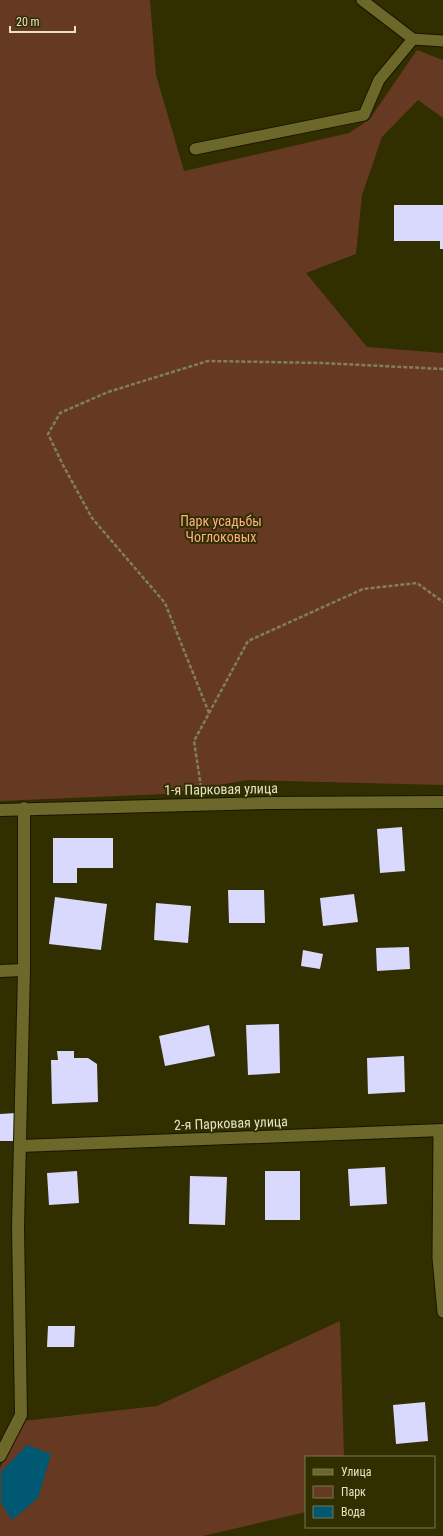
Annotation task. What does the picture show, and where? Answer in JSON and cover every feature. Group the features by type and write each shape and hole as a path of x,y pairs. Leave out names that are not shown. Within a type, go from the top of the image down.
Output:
{"street":[{"name":"1-я Парковая улица","path":"0,810 24,808 203,804 443,802"},
{"path":"0,1456 20,1415 18,1235 24,970 24,808"},
{"path":"0,971 24,970"},
{"name":"2-я Парковая улица","path":"20,1146 441,1130"}],"lane":[{"path":"362,0 413,39 443,41"},
{"path":"195,149 364,115 379,80 413,39"},
{"path":"441,1130 438,1258 443,1312"}],"path":[{"path":"209,713 165,603 92,518 63,465 48,434 60,413 108,392 208,361 322,363 443,368"},
{"path":"203,804 194,741 248,641 364,589 417,583 443,602"}],"green space":[{"name":"Парк усадьбы Чоглоковых","path":"0,0 150,0 156,75 184,171 349,133 369,120 417,50 443,60 443,118 418,100 382,137 362,195 356,254 306,273 367,347 443,353 443,785 248,780 166,794 0,801"},
{"path":"340,1321 344,1456 305,1456 305,1512 203,1536 0,1536 0,1468 23,1421 157,1406"}],"water":[{"path":"27,1445 51,1454 38,1498 12,1520 1,1503 1,1472"}],"building":[{"path":"394,205 443,205 443,249 440,249 440,241 394,241"},
{"path":"402,827 405,871 380,873 377,829"},
{"path":"53,838 113,838 113,868 77,868 77,883 53,883"},
{"path":"228,890 264,890 265,923 229,923"},
{"path":"354,894 358,922 323,926 320,898"},
{"path":"55,897 107,904 101,950 49,944"},
{"path":"156,903 191,906 188,943 154,940"},
{"path":"409,947 410,969 377,971 376,948"},
{"path":"303,950 323,954 320,969 301,966"},
{"path":"279,1024 280,1073 248,1075 246,1025"},
{"path":"209,1025 215,1056 165,1066 159,1036"},
{"path":"57,1051 74,1051 74,1058 88,1058 97,1064 98,1102 52,1104 51,1060 58,1060"},
{"path":"404,1056 405,1092 368,1094 367,1058"},
{"path":"16,1113 17,1141 0,1141 0,1114"},
{"path":"385,1167 387,1204 350,1206 348,1169"},
{"path":"77,1171 79,1203 49,1205 47,1173"},
{"path":"265,1171 300,1171 300,1220 265,1220"},
{"path":"190,1176 227,1177 225,1225 189,1224"},
{"path":"48,1326 75,1326 74,1347 47,1347"},
{"path":"425,1402 428,1441 396,1444 393,1405"}]}
